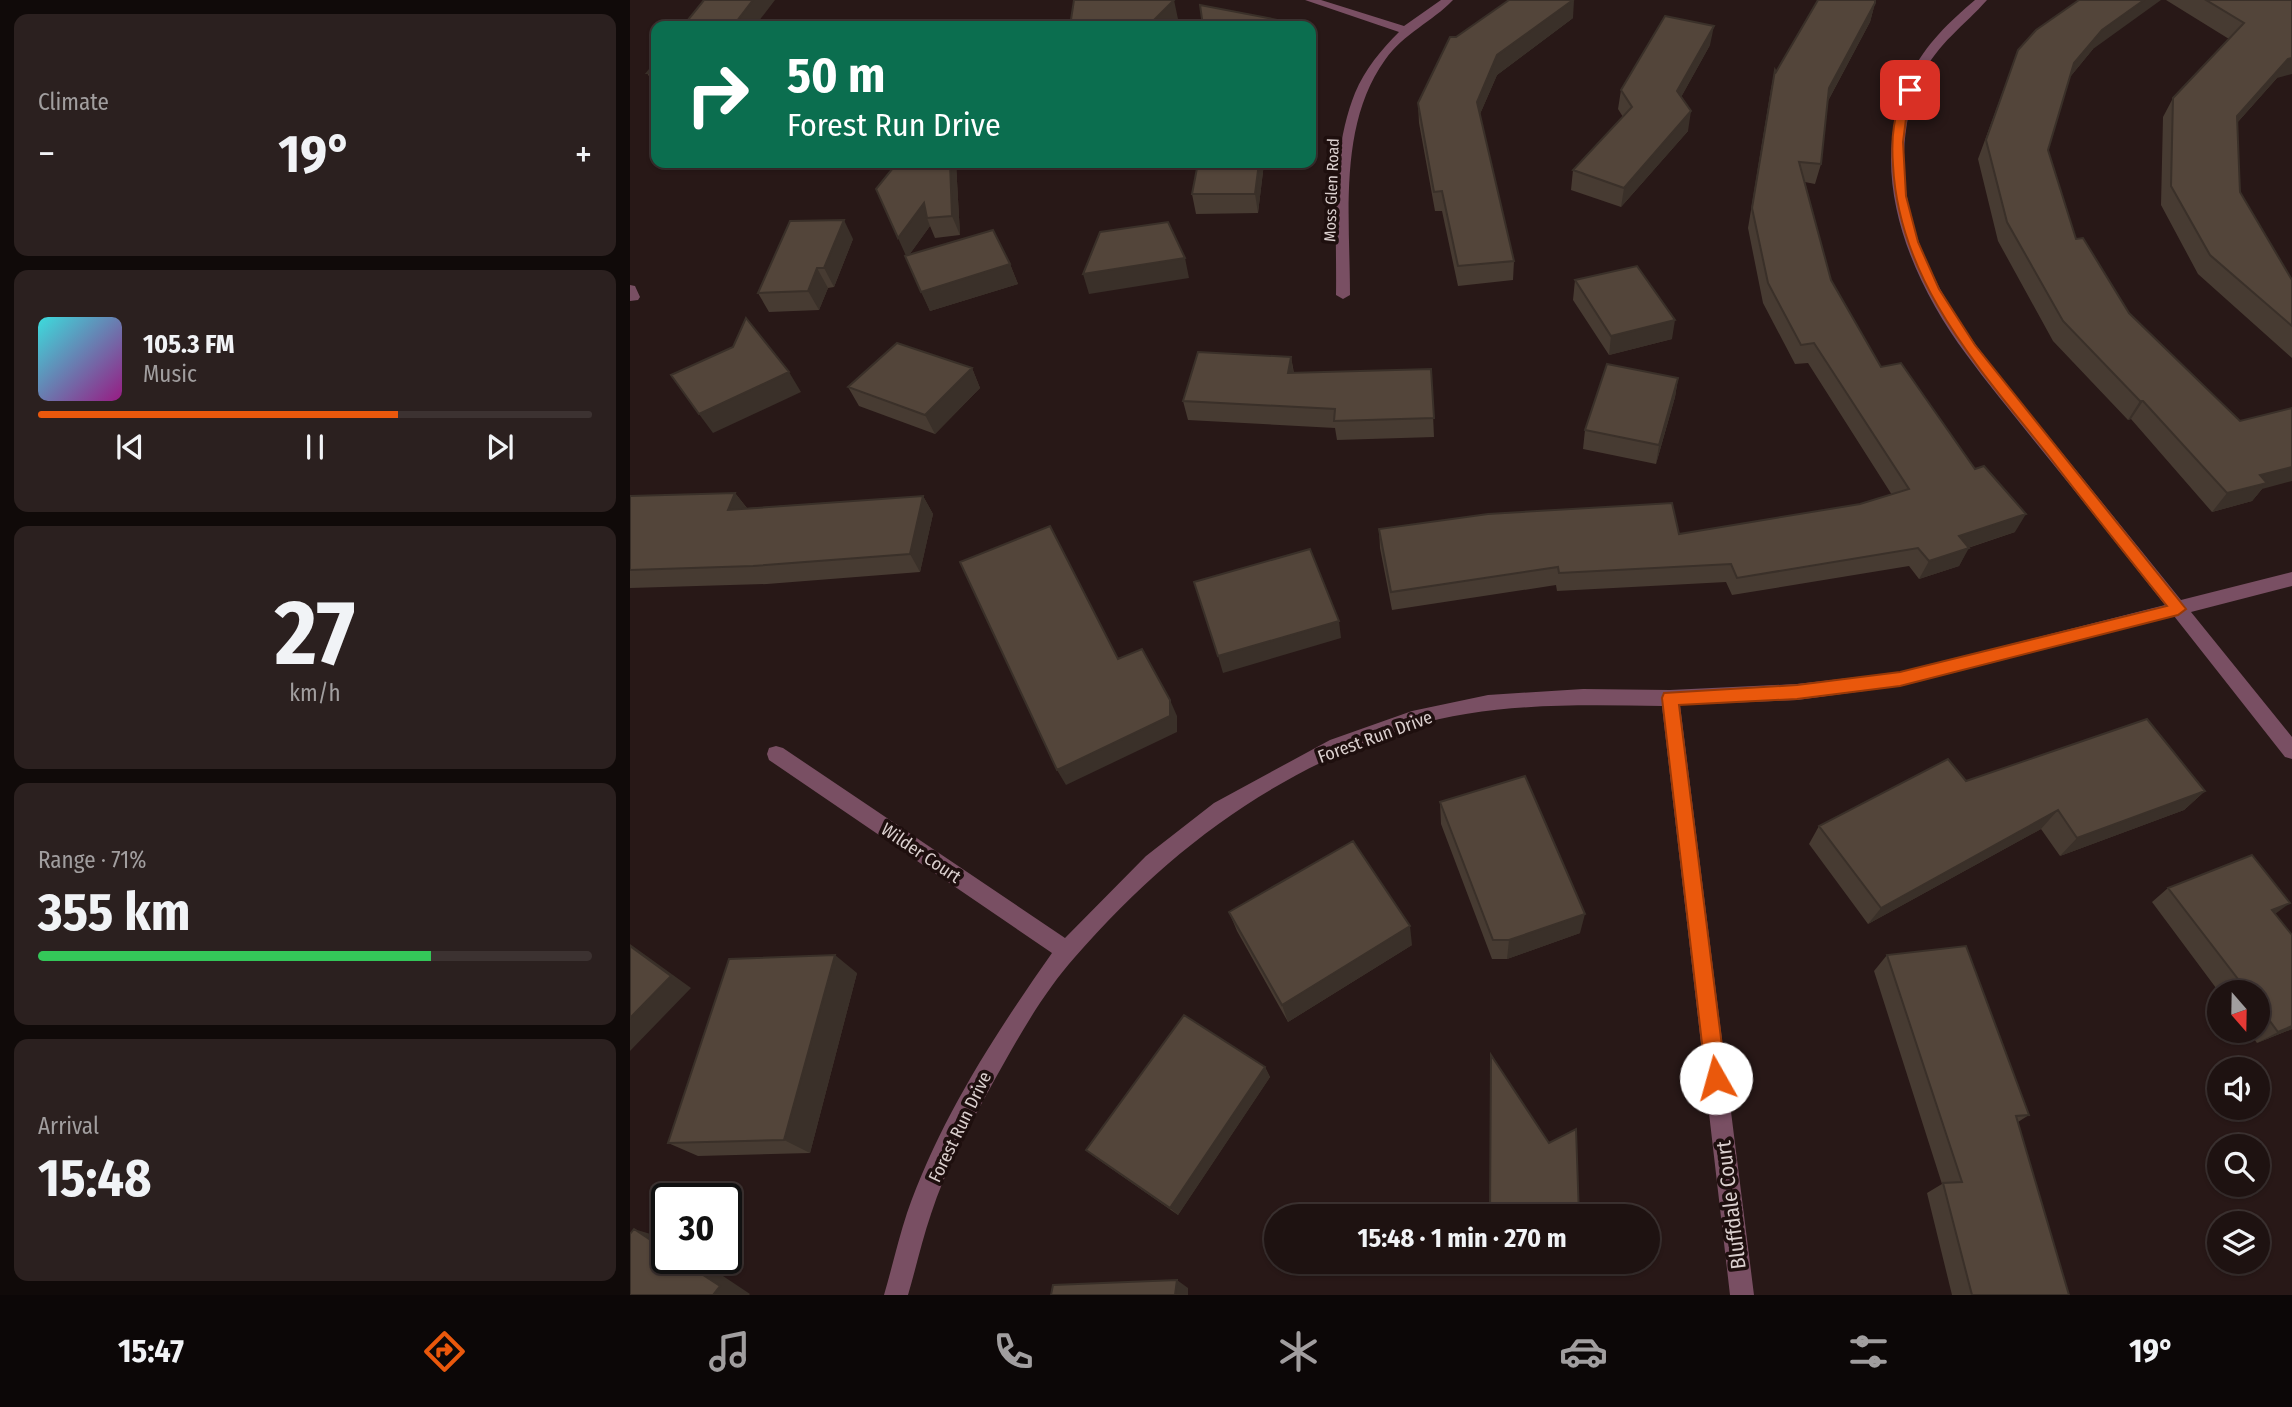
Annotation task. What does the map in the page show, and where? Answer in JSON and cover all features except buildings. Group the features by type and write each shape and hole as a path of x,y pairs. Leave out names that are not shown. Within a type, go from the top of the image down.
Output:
{"street":[{"path":"1310,0 1405,30"},
{"name":"Moss Glen Road","path":"1343,295 1349,126 1366,81 1377,62 1405,30 1448,0"},
{"path":"1982,0 1953,25 1931,50 1919,70 1902,111 1897,142 1900,196 1912,242 1932,289 1970,349 2292,751"},
{"name":"Forest Run Drive","path":"896,1295 919,1213 952,1135 1008,1034 1066,951 1153,862 1211,817 1265,783 1337,746 1412,719 1488,703 1583,697 1670,698 1797,692 1900,679 2292,579"},
{"name":"Bluffdale Court","path":"1670,698 1742,1295"},
{"name":"Wilder Court","path":"776,754 1066,951"}],"route":[{"path":"1716,1078 1670,698 1797,692 1900,679 2178,609 1970,349 1932,289 1912,242 1900,196 1897,142 1902,111 1910,90"}]}
